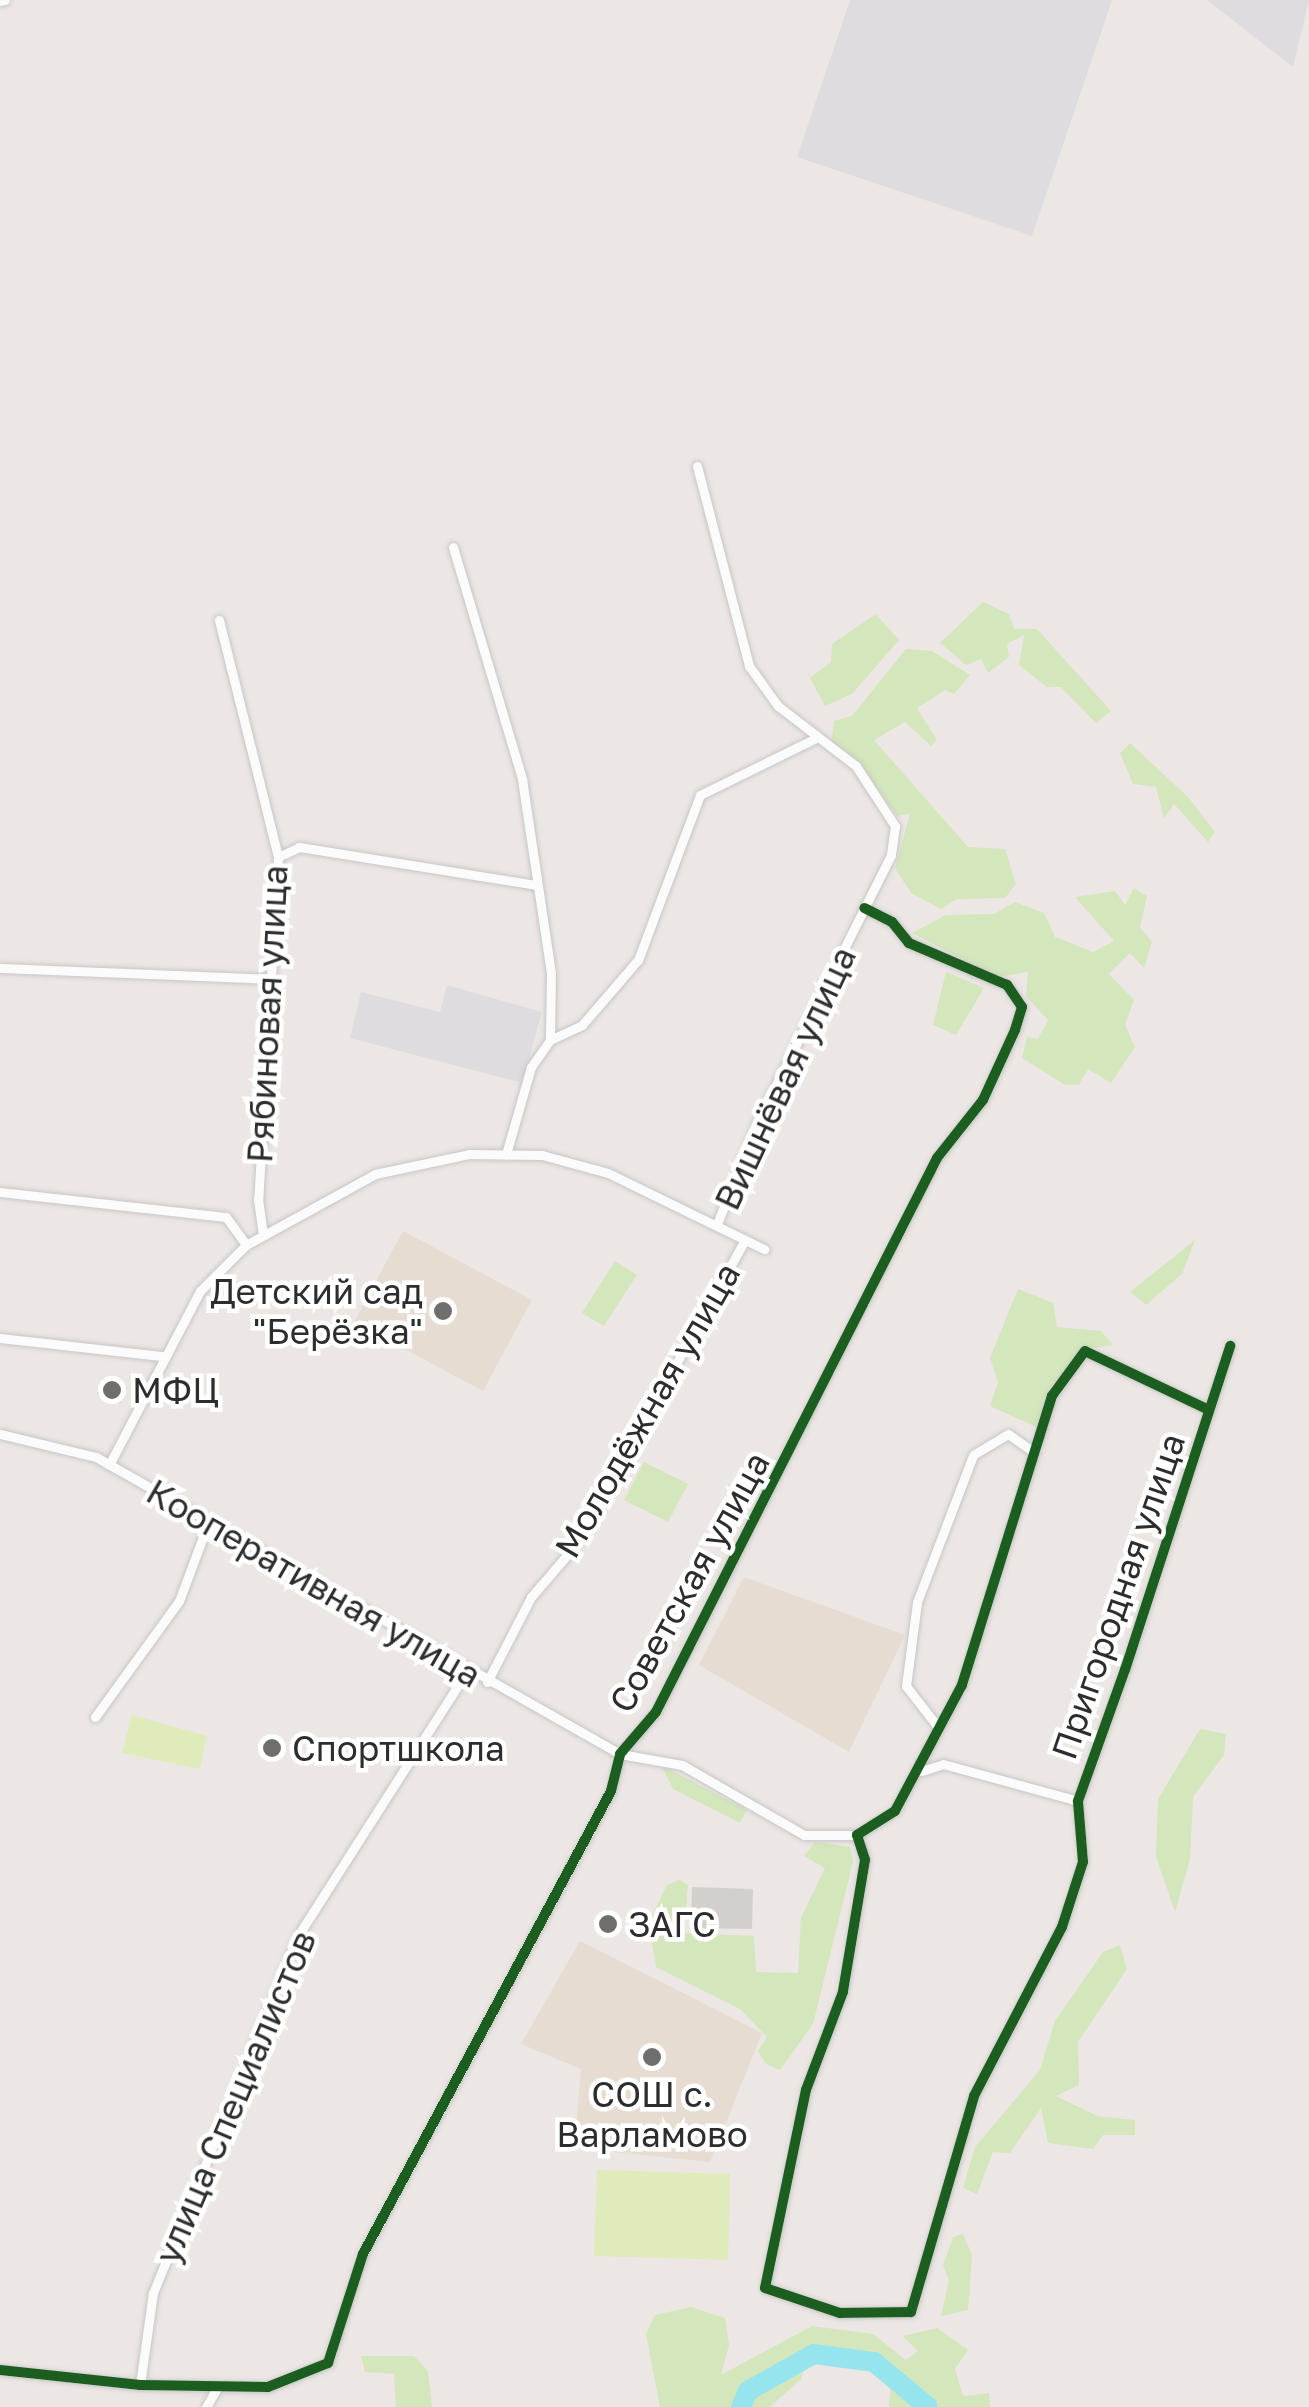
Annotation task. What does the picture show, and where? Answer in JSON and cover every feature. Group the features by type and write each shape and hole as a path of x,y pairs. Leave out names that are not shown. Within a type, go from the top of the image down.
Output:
{"street":[{"path":"506,1154 531,1066 550,1040 582,1024 638,960 700,795 814,739 749,666 697,466"},
{"path":"454,546 522,779 551,974 550,1040"},
{"name":"Рябиновая улица","path":"219,620 278,857 258,1200 264,1234"},
{"name":"Вишнёвая улица","path":"717,1224 757,1123 891,855 895,826 856,766 814,739"},
{"path":"278,857 299,848 536,885"},
{"name":"Советская улица","path":"218,2386 268,2387 328,2363 364,2254 610,1790 620,1754 656,1712 937,1158 983,1100 1022,1008 1007,985 909,943 892,922 864,908"},
{"path":"0,968 270,979"},
{"name":"Молодёжная улица","path":"110,1465 160,1356 200,1292 246,1244 375,1174 506,1154 542,1154 608,1173 764,1250"},
{"path":"0,1192 226,1217 246,1244"},
{"name":"Молодёжная улица","path":"487,1682 531,1596 574,1547 746,1240"},
{"path":"0,1338 160,1356"},
{"name":"Пригородная улица","path":"857,1835 864,1860 843,1992 806,2090 765,2288 840,2313 911,2312 974,2096 1067,1910 1083,1862 1078,1801 1230,1346"},
{"path":"857,1835 895,1812 922,1771 938,1727 962,1685 1052,1396 1085,1351 1209,1410"},
{"name":"Кооперативная улица","path":"0,1434 110,1465 207,1526 620,1754 682,1765 804,1835 857,1835"},
{"path":"938,1727 906,1686 917,1602 973,1454 1008,1434 1032,1451"},
{"path":"94,1717 179,1601 207,1526"},
{"name":"улица Специалистов","path":"140,2385 153,2294 299,1934 467,1672"},
{"path":"922,1771 943,1764 1078,1801"},
{"path":"0,2370 140,2385 218,2386 206,2407"}],"shaded area":[{"path":"850,0 1112,0 1032,236 797,157"},
{"path":"1207,0 1309,0 1293,67"},
{"path":"447,985 542,1012 522,1083 350,1038 361,992 440,1012"},
{"name":"Детский сад \"Берёзка\"","path":"403,1231 532,1300 483,1391 354,1322"},
{"path":"744,1577 905,1635 849,1752 699,1665"},
{"name":"СОШ с. Варламово","path":"580,1941 762,2033 710,2162 574,2148 581,2069 521,2044"}],"green space":[{"path":"983,602 1009,614 1014,629 1037,629 1111,711 1096,723 1061,687 1047,687 1019,665 1024,635 1007,644 1009,657 988,673 981,659 966,665 940,643"},
{"path":"876,614 899,640 852,694 825,706 810,678 831,662 832,644"},
{"path":"906,649 932,651 970,675 954,694 945,690 917,708 937,740 931,746 905,722 874,740 968,847 1005,849 1016,884 1005,898 957,899 941,909 911,893 895,868 910,814 897,816 857,760 831,744 834,721 852,716"},
{"path":"1130,743 1188,797 1215,832 1208,842 1174,804 1164,819 1156,787 1133,784 1120,753"},
{"path":"1134,888 1147,896 1140,927 1152,942 1144,968 1130,953 1109,974 1134,1000 1125,1025 1135,1047 1111,1083 1088,1069 1079,1085 1065,1085 1022,1058 1027,1037 1038,1039 1048,1020 1026,996 1028,972 998,977 912,933 946,915 994,914 1015,902 1044,913 1055,937 1093,952 1114,941 1075,897 1115,891 1125,905"},
{"path":"946,972 984,988 956,1035 933,1025"},
{"path":"1195,1240 1182,1274 1146,1305 1130,1292"},
{"path":"615,1261 637,1275 604,1326 582,1313"},
{"path":"1018,1289 1053,1303 1057,1327 1101,1331 1113,1345 1087,1349 1051,1387 1036,1427 990,1406 998,1382 990,1358"},
{"path":"644,1462 688,1484 668,1522 624,1500"},
{"path":"132,1715 207,1736 200,1769 122,1753"},
{"path":"1200,1729 1226,1734 1224,1755 1193,1797 1190,1859 1175,1912 1156,1857 1158,1799"},
{"path":"661,1765 747,1810 740,1823 673,1789"},
{"path":"815,1842 850,1847 853,1862 813,2024 780,2070 766,2064 758,2051 767,2037 740,2009 656,1967 649,1922 667,1885 680,1880 688,1885 684,1933 754,1936 756,1972 798,1973 801,1918 825,1868 804,1856"},
{"path":"1120,1945 1127,1969 1078,2042 1079,2085 1056,2096 1097,2116 1135,2120 1135,2135 1103,2135 1093,2149 1048,2143 1041,2108 1010,2153 993,2152 977,2194 963,2188 975,2147 1040,2070 1055,2021 1103,1952"},
{"path":"597,2170 730,2174 728,2260 594,2256"},
{"path":"963,2234 972,2255 968,2310 941,2316 949,2280 943,2265 953,2237"},
{"path":"691,2307 725,2318 729,2345 721,2375 812,2326 873,2334 906,2360 918,2351 903,2336 937,2328 968,2350 955,2369 963,2396 989,2393 990,2407 889,2407 891,2384 865,2367 807,2359 801,2379 770,2407 660,2407 646,2334 655,2315"},
{"path":"361,2356 414,2356 428,2371 432,2407 396,2407 394,2374 365,2372"}],"building":[{"name":"МФЦ","path":"103,1378 127,1387 120,1403 97,1394"},
{"path":"692,1887 753,1889 752,1929 691,1928"}],"waterway":[{"path":"741,2407 748,2391 814,2354 874,2362 928,2407"}],"cycle path":[{"path":"0,2370 140,2385 268,2387 328,2363 363,2254 611,1791 620,1754 656,1712 937,1158 983,1100 1015,1030 1022,1007 1007,985 909,943 892,922 864,908"},
{"path":"1209,1410 1085,1351 1052,1396 962,1685 895,1811 857,1835 865,1860 843,1992 806,2090 765,2288 840,2313 911,2312 974,2096 1062,1927 1083,1862 1078,1801 1125,1670 1230,1346"}],"place":[{"name":"Детский сад \"Берёзка\"","path":"443,1311"},
{"name":"МФЦ","path":"112,1390"},
{"name":"Спортшкола","path":"272,1748"},
{"name":"ЗАГС","path":"608,1924"},
{"name":"СОШ с. Варламово","path":"652,2057"}]}
